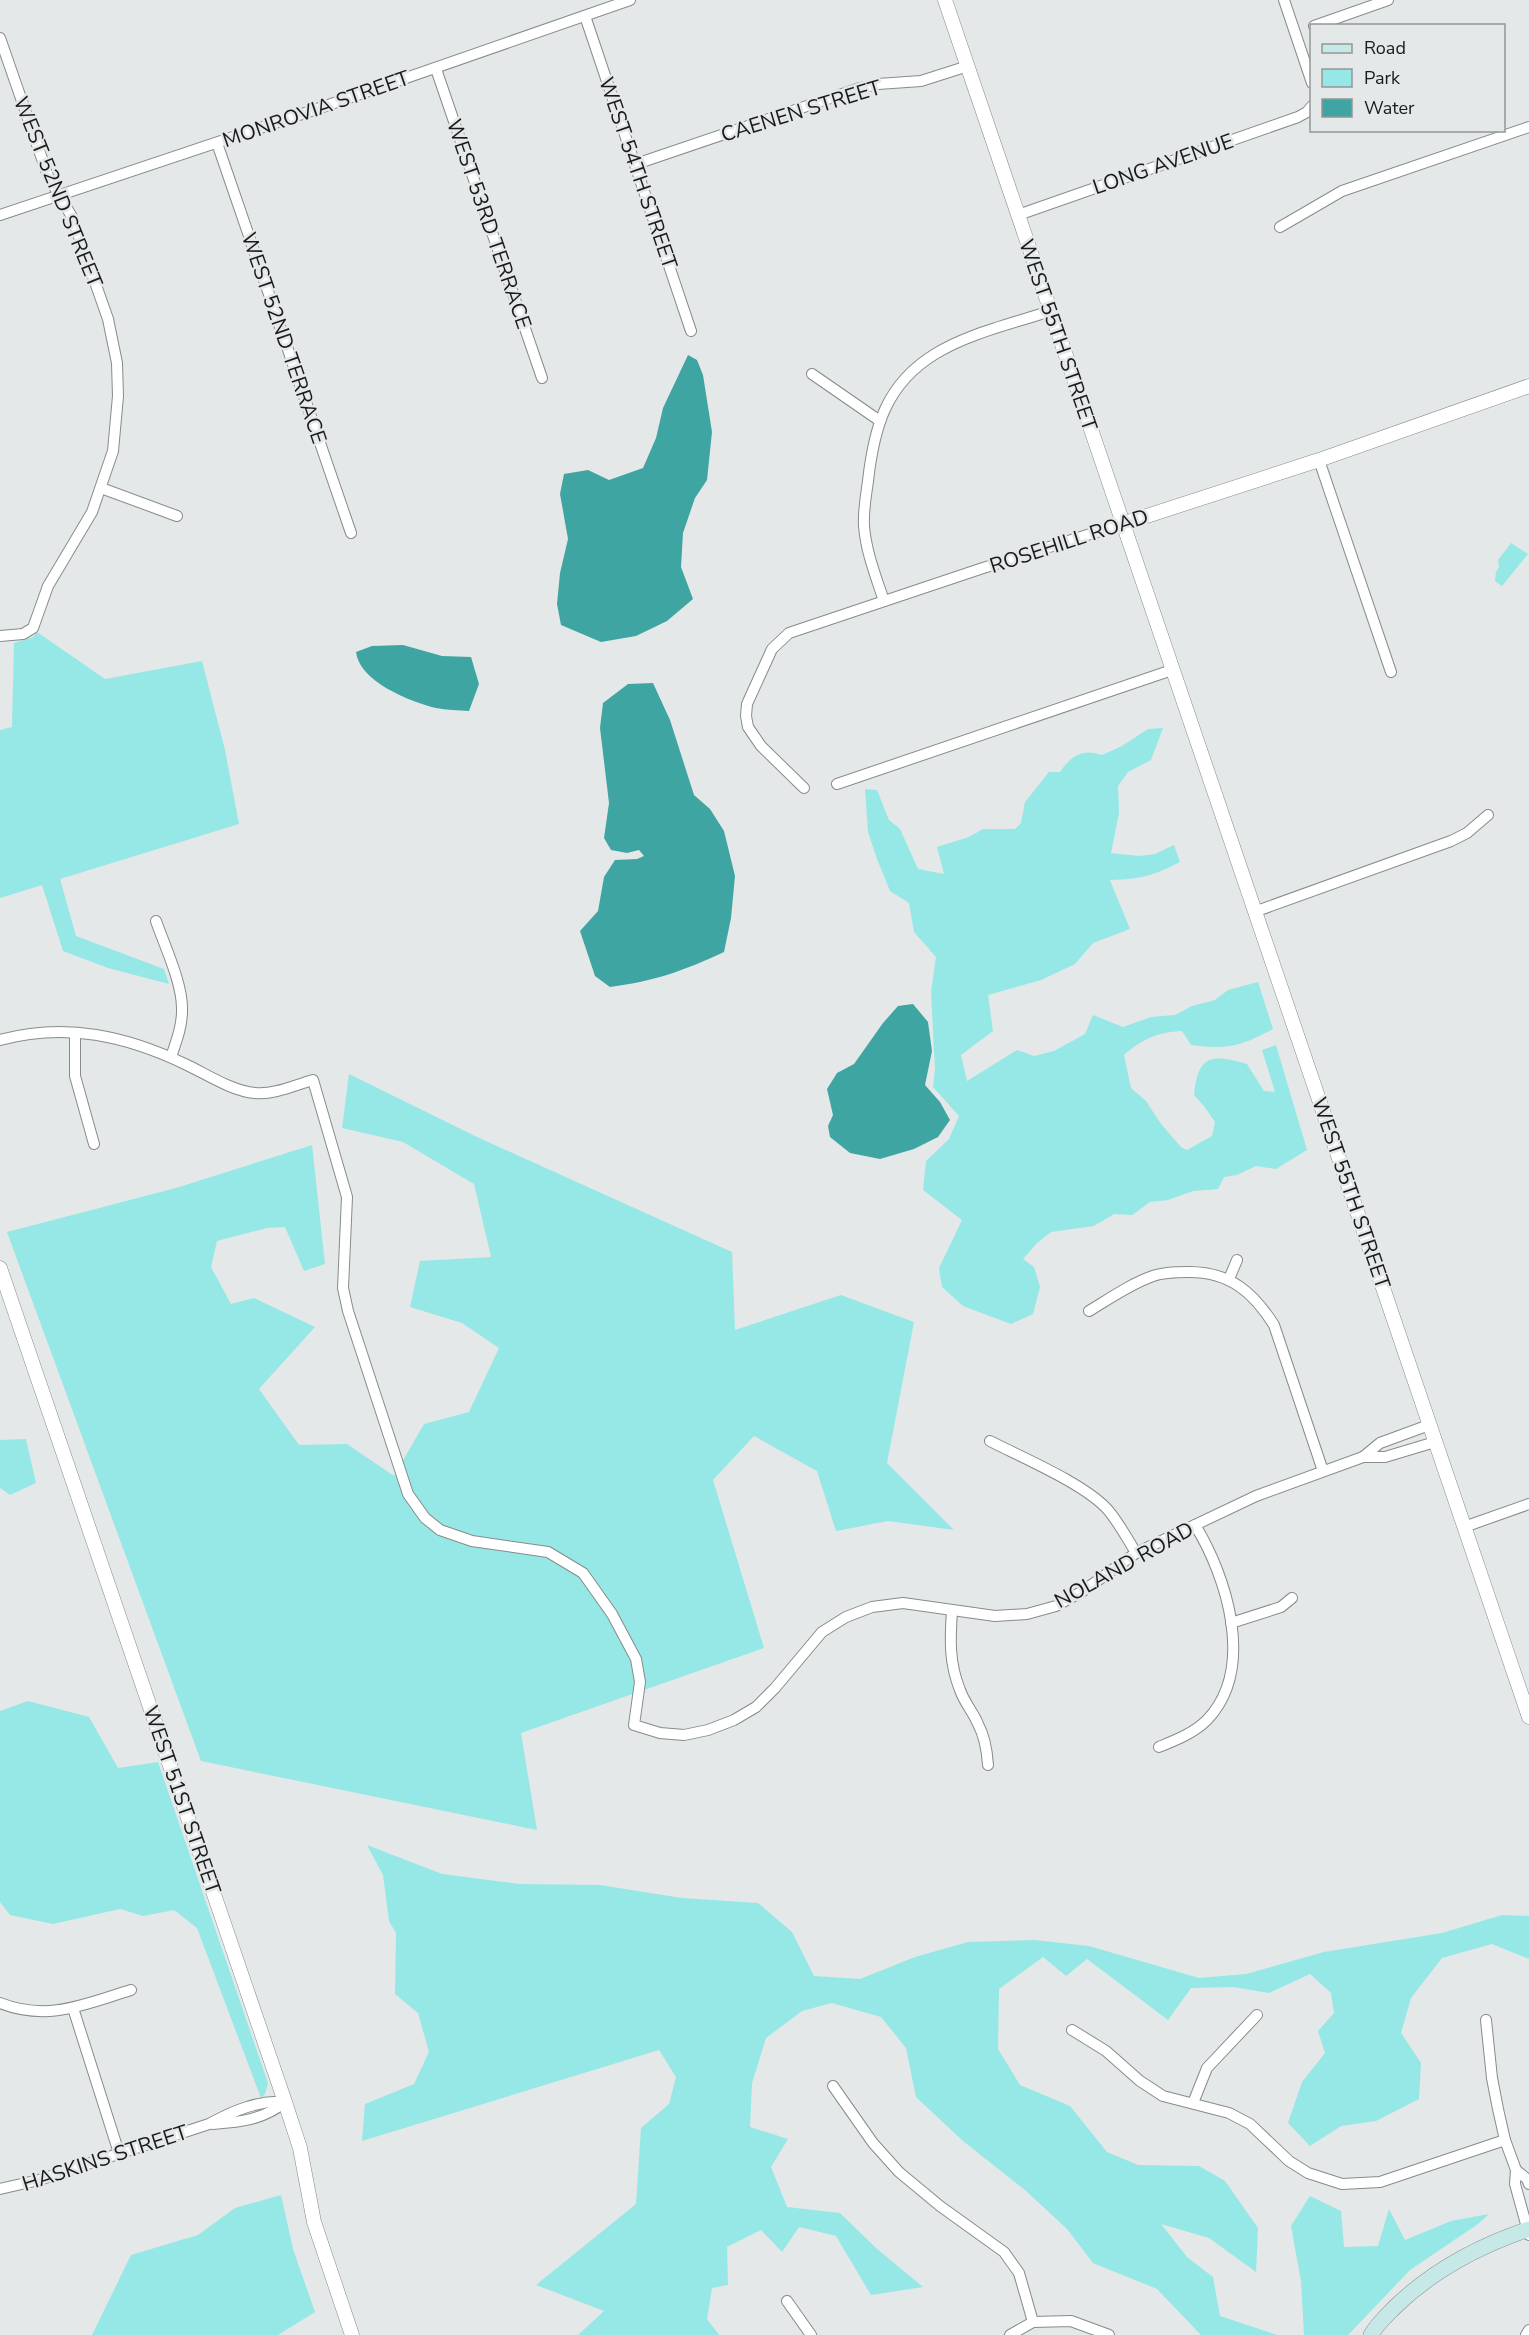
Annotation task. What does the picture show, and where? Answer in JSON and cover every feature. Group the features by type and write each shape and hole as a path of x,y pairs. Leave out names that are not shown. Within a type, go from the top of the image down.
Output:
{"main road":[{"path":"1371,2335 1376,2326 1414,2289 1447,2266 1496,2240 1528,2231"}],"street":[{"name":"MONROVIA STREET","path":"0,215 436,69 630,0"},
{"name":"WEST 55TH STREET","path":"945,0 1529,1717"},
{"path":"1284,0 1310,80"},
{"path":"1319,24 1388,0"},
{"name":"WEST 54TH STREET","path":"585,16 692,331"},
{"path":"1294,32 1310,27"},
{"name":"WEST 52ND STREET","path":"0,636 17,636 28,632 36,624 48,586 92,512 113,451 117,428 118,396 117,363 108,319 72,217 48,176 1,43"},
{"name":"CAENEN STREET","path":"636,164 860,88 878,84 921,81 968,66"},
{"name":"WEST 53RD TERRACE","path":"436,69 542,378"},
{"name":"LONG AVENUE","path":"1018,214 1298,117 1309,109"},
{"path":"1280,227 1342,192 1529,127"},
{"name":"WEST 52ND TERRACE","path":"218,142 351,533"},
{"path":"884,601 869,554 864,515 874,437 886,405 902,382 919,365 936,353 959,341 1050,311"},
{"path":"812,374 880,421"},
{"name":"ROSEHILL ROAD","path":"804,788 761,746 748,727 746,716 747,704 772,649 789,633 1091,532 1318,460 1529,386"},
{"path":"1318,460 1391,672"},
{"path":"101,488 177,516"},
{"path":"837,784 1172,670"},
{"path":"1254,912 1451,841 1467,833 1488,815"},
{"path":"0,1040 46,1032 75,1033 128,1040 171,1057 182,1024 183,1009 175,976 156,921"},
{"path":"75,1033 75,1076 94,1144"},
{"name":"NOLAND ROAD","path":"171,1057 245,1092 270,1093 313,1080 347,1197 343,1288 348,1311 408,1494 425,1518 440,1530 472,1541 548,1552 583,1573 612,1614 636,1659 640,1682 634,1725 660,1733 684,1736 708,1731 734,1720 762,1701 822,1632 846,1617 872,1607 903,1603 995,1616 1027,1614 1056,1606 1083,1591 1136,1553 1256,1496 1363,1457 1385,1457 1435,1442"},
{"path":"1229,1279 1237,1260"},
{"name":"WEST 51ST STREET","path":"0,1268 285,2102 300,2148 314,2222 352,2335"},
{"path":"1089,1311 1154,1276 1178,1272 1216,1274 1241,1286 1264,1310 1274,1325 1323,1471"},
{"name":"NOLAND ROAD","path":"1363,1457 1380,1443 1430,1425"},
{"path":"990,1441 1084,1490 1106,1508 1136,1553"},
{"path":"1464,1527 1529,1504"},
{"path":"1159,1747 1185,1736 1207,1719 1224,1695 1232,1672 1231,1623 1221,1577 1209,1548 1195,1525"},
{"path":"1231,1623 1281,1607 1292,1599"},
{"path":"952,1611 950,1646 953,1670 961,1693 986,1743 988,1765"},
{"path":"0,2003 15,2009 34,2012 58,2012 131,1990"},
{"path":"73,2008 119,2153"},
{"path":"1193,2103 1208,2068 1257,2015"},
{"path":"1486,2020 1492,2078 1505,2140 1516,2170 1529,2184"},
{"path":"1072,2030 1106,2051 1140,2081 1163,2096 1229,2113 1250,2124 1289,2161 1308,2173 1342,2184 1380,2182 1505,2140"},
{"path":"833,2086 873,2144 899,2172 940,2206 1004,2252 1019,2273 1034,2322"},
{"name":"HASKINS STREET","path":"0,2189 16,2186 209,2124 246,2122 271,2113 285,2102"},
{"path":"1516,2170 1515,2184 1528,2231"},
{"path":"786,2301 811,2335"},
{"path":"1010,2335 1034,2322 1071,2321 1109,2335"},
{"path":"1526,2335 1529,2330"}],"green space":[{"path":"1511,543 1528,554 1502,586 1495,581 1499,567 1498,560"},
{"path":"37,632 105,679 202,661 225,750 239,824 60,879 76,936 164,969 169,984 108,968 63,951 42,885 0,898 0,730 12,727 14,643 33,637"},
{"path":"1163,728 1151,760 1128,772 1118,786 1119,813 1111,853 1139,856 1155,854 1174,845 1180,862 1146,876 1110,880 1130,929 1093,943 1075,964 1041,980 988,995 993,1031 961,1055 967,1081 1017,1050 1034,1056 1054,1051 1085,1034 1093,1015 1123,1027 1151,1017 1175,1015 1192,1006 1215,1000 1228,990 1258,982 1273,1029 1243,1043 1225,1047 1191,1045 1182,1031 1151,1037 1124,1055 1131,1088 1146,1101 1161,1124 1181,1147 1187,1150 1212,1136 1215,1122 1194,1095 1199,1071 1203,1065 1209,1060 1216,1059 1247,1064 1264,1091 1275,1092 1262,1050 1276,1045 1307,1150 1276,1169 1256,1166 1237,1175 1224,1177 1218,1189 1193,1191 1168,1200 1150,1202 1132,1215 1114,1214 1094,1226 1051,1232 1023,1259 1034,1267 1040,1287 1033,1314 1011,1324 963,1306 942,1287 939,1268 962,1220 923,1190 926,1161 949,1139 959,1116 933,1087 935,1069 931,992 936,957 914,932 909,903 890,891 868,832 865,789 877,790 889,820 900,829 918,869 944,874 937,847 969,837 983,829 1015,829 1021,823 1025,802 1049,772 1060,772 1068,762 1083,753 1102,755 1122,746 1148,729"},
{"path":"349,1074 477,1137 732,1252 735,1330 841,1295 914,1322 887,1463 954,1530 888,1521 836,1531 817,1471 754,1436 713,1480 764,1648 521,1733 537,1830 201,1761 7,1232 176,1188 312,1145 325,1264 304,1271 285,1227 267,1228 217,1241 211,1267 231,1304 254,1298 315,1327 259,1389 299,1445 347,1444 394,1476 424,1424 469,1412 499,1348 462,1323 410,1307 420,1261 491,1257 474,1184 403,1142 342,1128"},
{"path":"26,1439 36,1483 10,1495 0,1488 0,1440"},
{"path":"28,1701 89,1717 118,1768 158,1762 268,2083 265,2094 261,2098 197,1928 174,1910 143,1916 120,1909 53,1924 10,1915 0,1902 0,1711"},
{"path":"367,1845 442,1874 520,1884 600,1885 682,1898 758,1903 792,1932 814,1976 860,1979 915,1957 968,1942 1035,1940 1089,1946 1199,1978 1246,1974 1324,1952 1442,1933 1502,1915 1529,1916 1529,1959 1492,1944 1442,1958 1411,1998 1401,2033 1421,2063 1419,2099 1376,2121 1341,2126 1310,2146 1288,2123 1302,2082 1325,2053 1318,2031 1334,2013 1331,1993 1310,1974 1269,1993 1233,1987 1191,1988 1168,2020 1087,1959 1066,1976 1043,1957 999,1989 998,2049 1020,2085 1070,2106 1107,2152 1138,2165 1199,2166 1225,2181 1258,2228 1256,2272 1209,2238 1161,2224 1187,2257 1213,2277 1220,2316 1277,2335 1201,2335 1157,2289 1093,2263 1067,2229 1025,2190 963,2141 916,2097 906,2048 881,2017 832,2003 802,2011 766,2038 752,2083 750,2127 788,2139 771,2167 787,2207 840,2213 876,2248 923,2287 871,2295 836,2236 799,2227 782,2252 761,2230 727,2247 728,2285 712,2288 707,2319 719,2335 578,2335 604,2311 536,2285 636,2204 641,2128 669,2104 676,2077 659,2050 362,2141 365,2104 414,2084 429,2052 418,2013 395,1994 396,1933 389,1921 383,1875"},
{"path":"281,2195 293,2249 315,2312 278,2335 92,2335 131,2255 198,2235 235,2208"},
{"path":"1310,2196 1341,2211 1344,2247 1378,2246 1389,2209 1405,2240 1451,2221 1489,2214 1410,2270 1348,2335 1304,2335 1301,2281 1291,2226"}],"water":[{"path":"688,355 697,360 703,375 712,432 707,480 695,498 683,533 681,567 693,599 667,621 636,636 601,642 561,625 557,604 560,573 568,539 560,494 564,474 588,470 609,480 643,468 656,438 663,408"},
{"path":"403,645 442,656 471,657 479,684 469,711 436,708 387,689 366,672 356,652 372,646"},
{"path":"653,683 670,720 694,795 710,809 724,831 735,876 731,918 724,952 668,974 641,982 610,987 595,976 580,931 598,911 604,877 615,860 637,859 644,856 639,850 627,853 611,850 604,838 609,803 600,728 603,703 628,684"},
{"path":"913,1004 928,1022 932,1051 925,1085 940,1102 950,1120 938,1137 914,1149 880,1159 850,1153 830,1137 828,1126 833,1115 827,1089 837,1073 854,1064 898,1006"}]}
